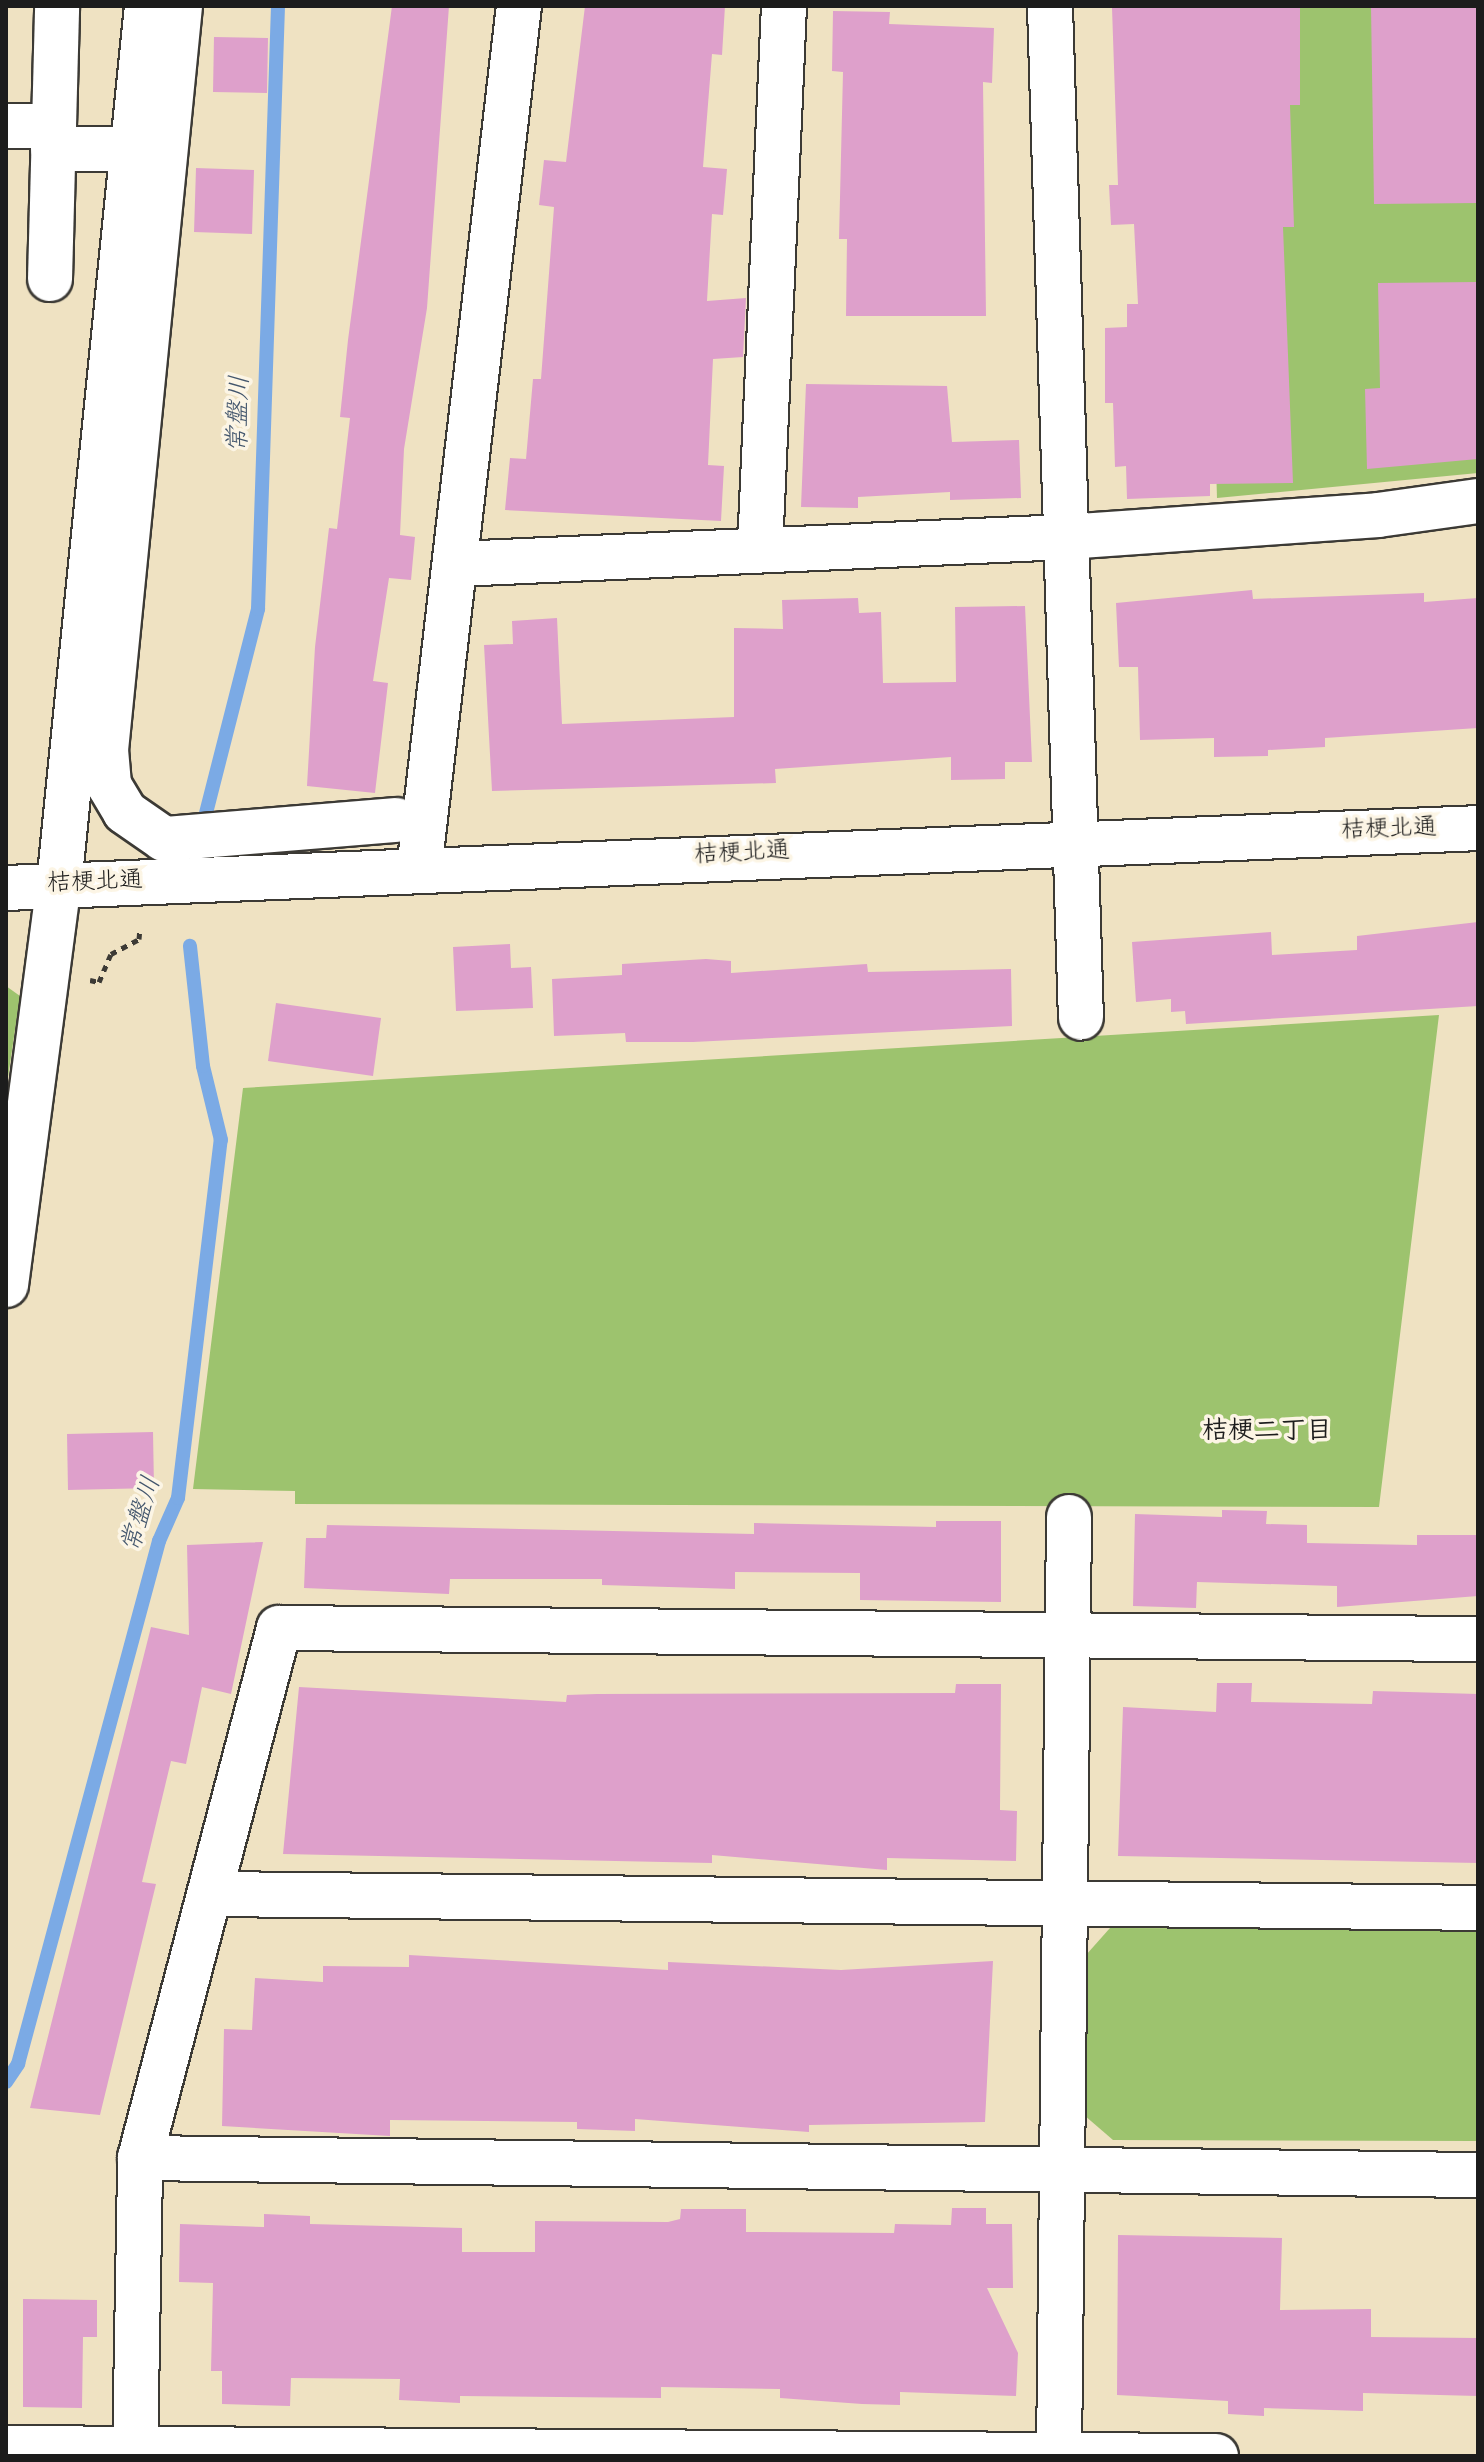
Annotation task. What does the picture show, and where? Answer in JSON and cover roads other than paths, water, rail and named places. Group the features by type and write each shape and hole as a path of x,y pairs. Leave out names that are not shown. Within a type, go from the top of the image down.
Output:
{"street":[{"path":"50,279 57,6"},
{"path":"6,1285 59,885 147,6"},
{"path":"180,6 106,750 109,785 125,812 164,839 396,820"},
{"path":"419,870 457,564 519,6"},
{"path":"760,549 784,6"},
{"path":"1050,6 1081,1018"},
{"path":"6,126 133,149"},
{"path":"457,564 1066,537 1378,515 1478,501"},
{"name":"桔梗北通","path":"6,888 1075,839 1478,828"},
{"path":"1059,2455 1069,1517"},
{"path":"135,2452 140,2158 213,1894 279,1628 1066,1639 1478,1639"},
{"path":"213,1894 1478,1908"},
{"path":"140,2158 1478,2175"},
{"path":"6,2448 135,2452 1216,2456"}],"waterway":[{"name":"常盤川","path":"205,817 258,609 278,6"},
{"name":"常盤川","path":"6,2082 18,2064 159,1541 178,1498 221,1140 203,1066 190,946"}],"district":[{"name":"桔梗二丁目","path":"1267,1433"}]}
